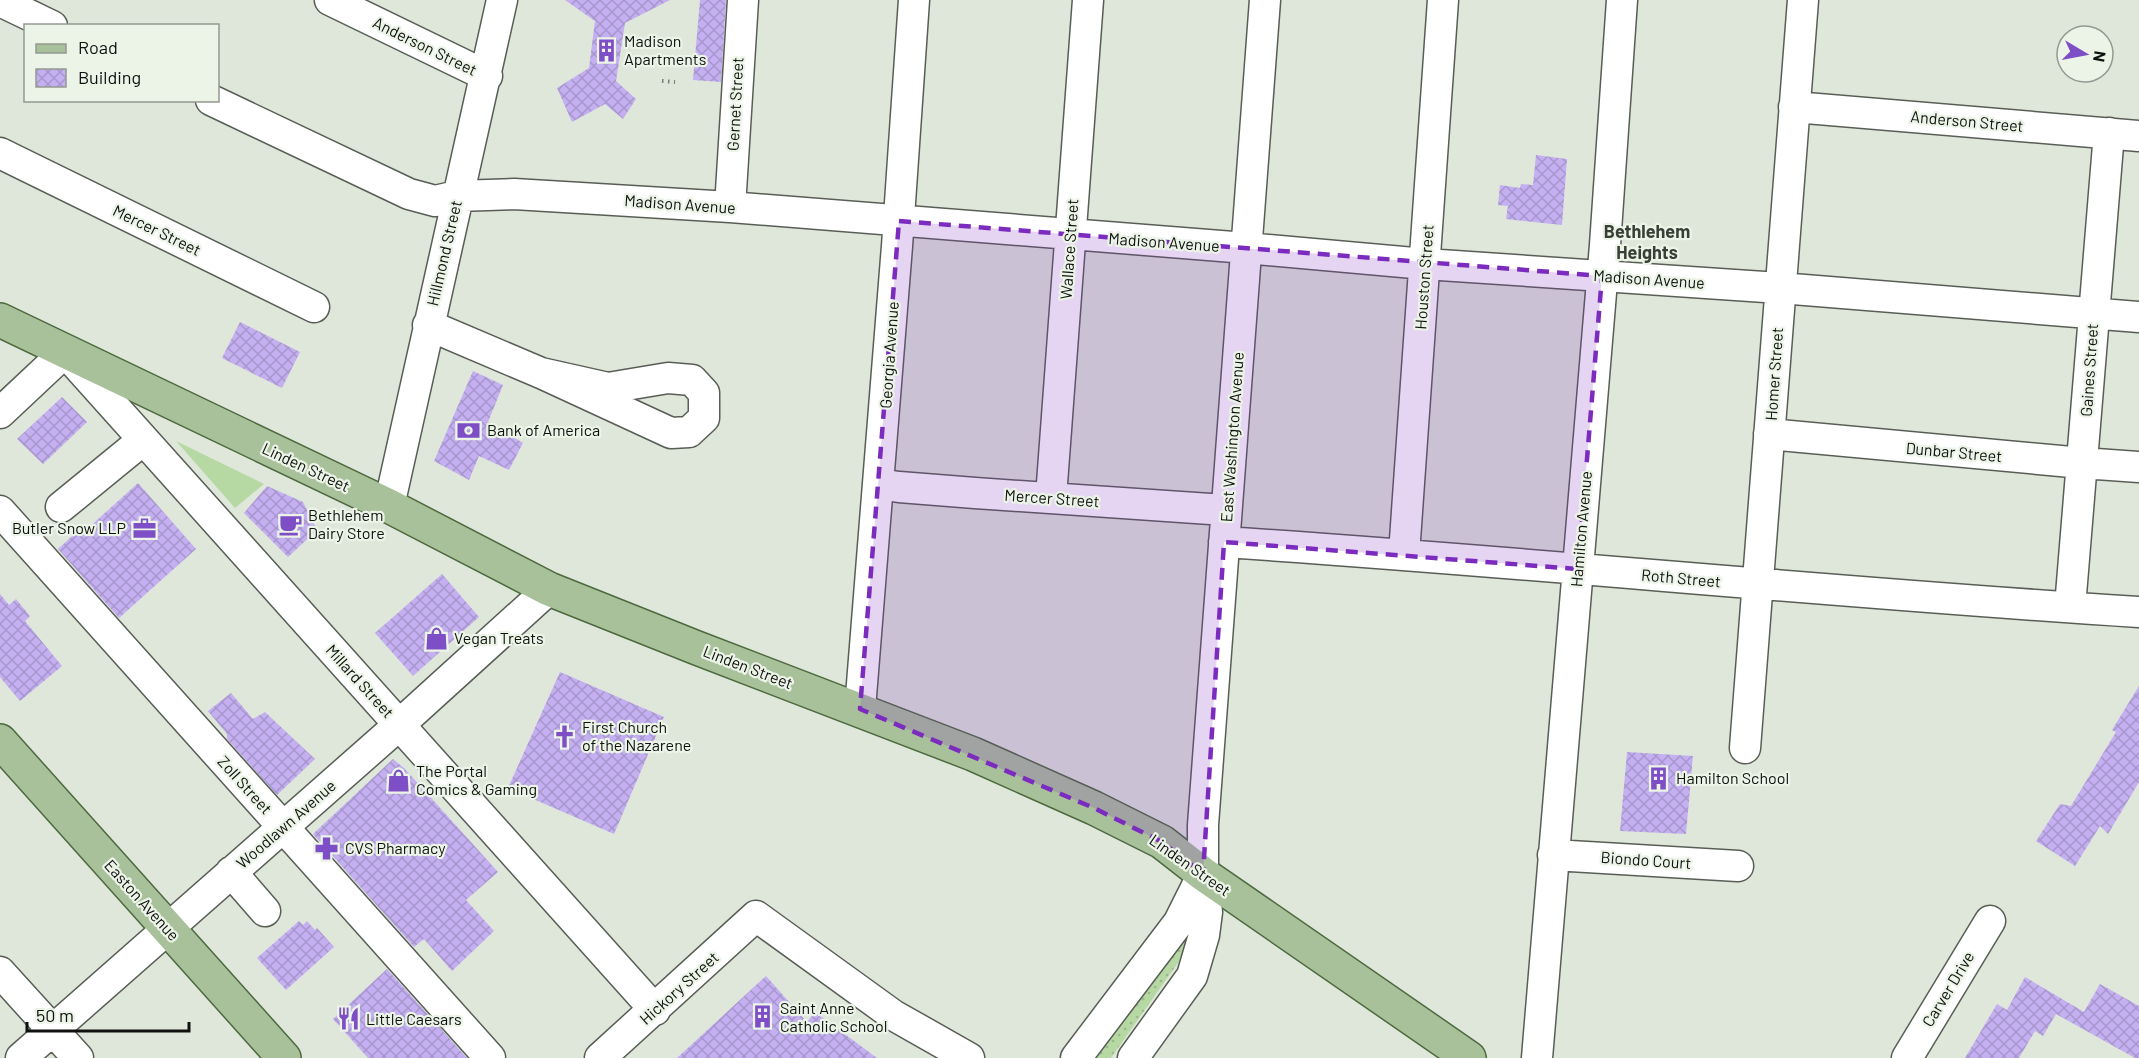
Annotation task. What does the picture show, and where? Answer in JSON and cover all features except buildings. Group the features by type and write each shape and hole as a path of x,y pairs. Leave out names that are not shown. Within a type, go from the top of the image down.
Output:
{"main road":[{"name":"Linden Street","path":"0,320 389,506 549,589 973,754 1094,808 1162,842 1203,874 1468,1058"},
{"name":"Easton Avenue","path":"0,741 284,1058"}],"street":[{"name":"Anderson Street","path":"330,0 486,76"},
{"name":"Hillmond Street","path":"389,506 502,0"},
{"name":"Gernet Street","path":"730,207 742,0"},
{"name":"Georgia Avenue","path":"860,710 899,221 914,0"},
{"name":"Wallace Street","path":"1051,497 1088,0"},
{"name":"East Washington Avenue","path":"1133,1058 1192,976 1204,935 1207,912 1203,874 1204,813 1265,0"},
{"name":"Houston Street","path":"1404,554 1443,0"},
{"name":"Hamilton Avenue","path":"1537,1058 1602,276 1622,0"},
{"name":"Homer Street","path":"1745,748 1803,0"},
{"path":"4,6 47,24"},
{"name":"Madison Avenue","path":"215,102 409,194 435,201 457,196 514,194 730,207 1425,264 1780,288 2139,317"},
{"name":"Anderson Street","path":"1794,107 2139,136"},
{"name":"Gaines Street","path":"2070,608 2109,133"},
{"name":"Mercer Street","path":"0,153 314,307"},
{"path":"428,325 541,373 671,433 689,432 704,418 704,393 692,380 668,378 608,387 541,373"},
{"path":"0,413 65,352"},
{"name":"Millard Street","path":"65,352 655,1010"},
{"name":"Dunbar Street","path":"1769,435 2082,464 2139,467"},
{"path":"61,507 143,440"},
{"name":"Mercer Street","path":"878,484 1226,510"},
{"name":"Zoll Street","path":"0,511 490,1058"},
{"name":"Roth Street","path":"1224,542 2139,612"},
{"name":"Woodlawn Avenue","path":"21,1058 399,725 549,589"},
{"name":"Biondo Court","path":"1553,855 1738,866"},
{"path":"231,872 265,911"},
{"name":"East Washington Avenue","path":"1076,1058 1179,922 1203,874"},
{"name":"Hickory Street","path":"600,1058 756,916 893,1015 969,1058"},
{"name":"Carver Drive","path":"1907,1058 1990,921"},
{"path":"0,972 78,1058"}],"path":[{"path":"662,81 675,82"}],"highlighted area":[{"path":"899,221 1602,276 1578,569 1224,542 1203,874 1162,842 1094,808 860,709"}],"green space":[{"path":"176,441 264,484 235,508"},
{"path":"1196,915 1194,940 1111,1058 1088,1058"}],"place":[{"name":"Madison Apartments","path":"606,50"},
{"name":"Bank of America","path":"469,430"},
{"name":"Bethlehem Dairy Store","path":"290,524"},
{"name":"Butler Snow LLP","path":"144,528"},
{"name":"Vegan Treats","path":"436,638"},
{"name":"First Church of the Nazarene","path":"564,736"},
{"name":"Hamilton School","path":"1658,778"},
{"name":"The Portal Comics & Gaming","path":"398,780"},
{"name":"CVS Pharmacy","path":"327,848"},
{"name":"Saint Anne Catholic School","path":"762,1017"},
{"name":"Little Caesars","path":"348,1019"}],"district":[{"name":"Bethlehem Heights","path":"1647,242"}]}
